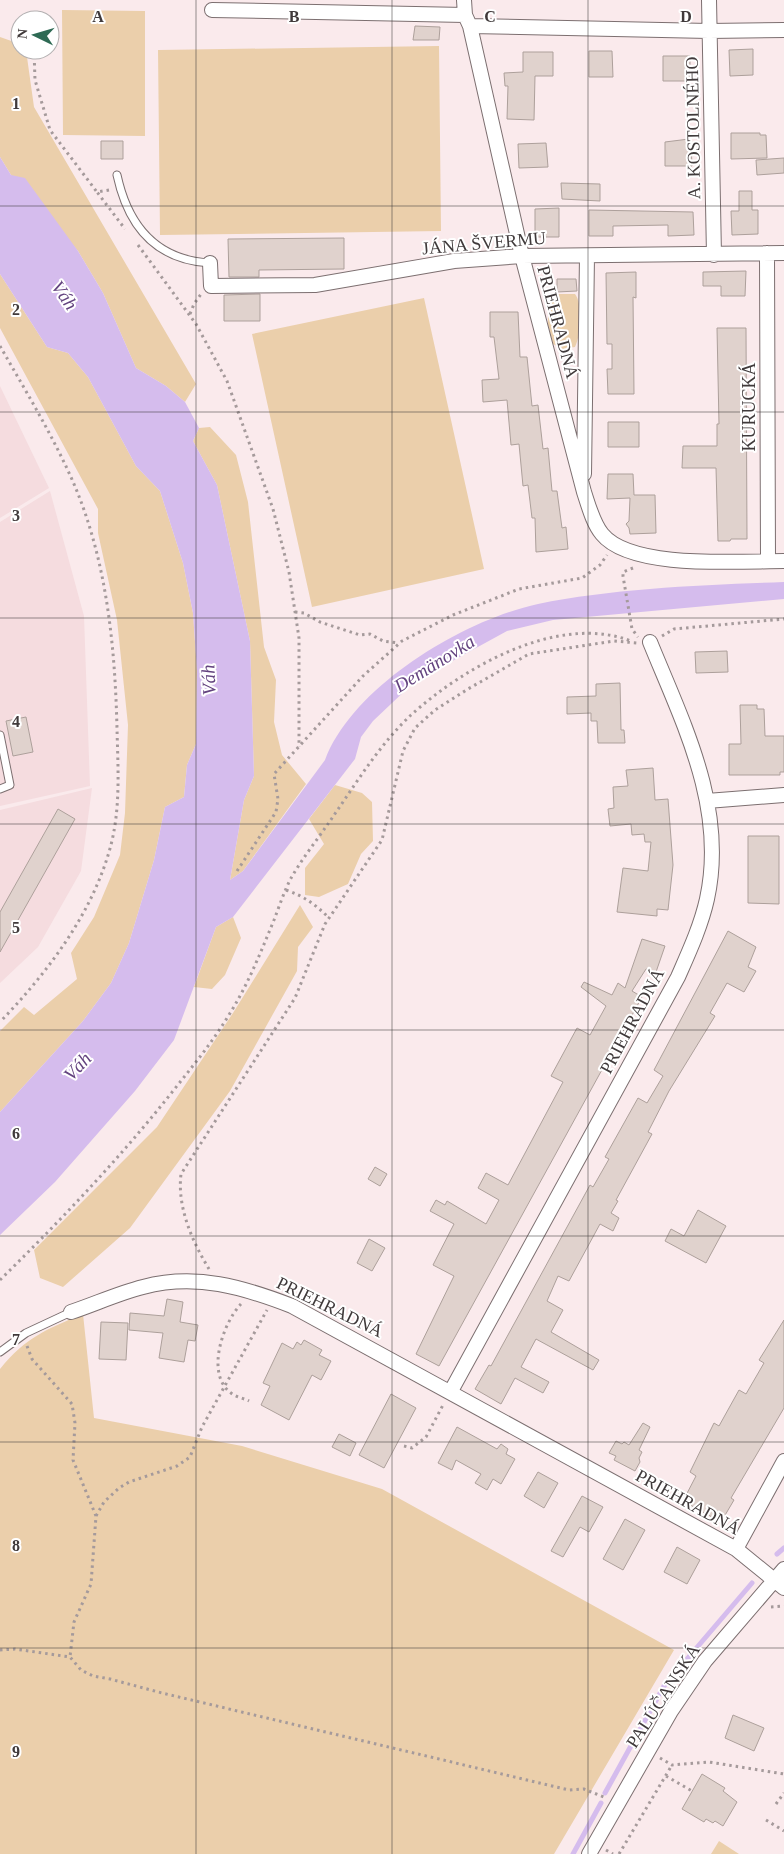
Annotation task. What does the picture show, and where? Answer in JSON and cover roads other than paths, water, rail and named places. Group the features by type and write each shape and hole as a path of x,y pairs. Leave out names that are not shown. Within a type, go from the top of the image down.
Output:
{"street":[{"name":"PRIEHRADNÁ","path":"464,0 522,256 584,492 593,518 603,535 615,544 628,552 658,560 768,561"},
{"name":"A. KOSTOLNÉHO","path":"709,0 714,255"},
{"path":"212,10 277,6 467,20 710,31 784,30"},
{"name":"KURUCKÁ","path":"767,253 768,561"},
{"name":"JÁNA ŠVERMU","path":"210,263 211,286 315,284 454,261 522,256 784,253"},
{"path":"584,492 587,256"},
{"path":"768,561 784,561"},
{"name":"PRIEHRADNÁ","path":"451,1391 686,960 701,919 710,878 711,838 707,801 702,774 691,742 650,642"},
{"path":"707,801 784,796"},
{"name":"PRIEHRADNÁ","path":"71,1312 142,1287 160,1283 188,1280 218,1283 255,1292 311,1315 451,1391 454,1396 736,1549 779,1584"},
{"path":"736,1549 784,1461"},
{"name":"PALÚČANSKÁ","path":"588,1854 671,1711 705,1661 779,1584 784,1569"}],"lane":[{"path":"118,175 120,188 138,226 154,243 178,258 210,263"},
{"path":"0,735 10,786 0,789"},
{"path":"0,1352 26,1333 71,1312"}],"water":[{"path":"0,157 11,175 25,178 78,251 103,293 136,368 166,386 185,402 199,428 193,441 217,485 250,641 254,776 244,800 230,880 243,871 325,760 339,733 360,707 385,682 414,660 445,641 508,612 538,604 598,594 723,584 784,582 784,599 553,620 507,631 410,686 373,721 361,737 355,759 233,917 216,927 174,1040 135,1091 55,1182 0,1235 0,1112 83,1021 111,983 129,943 154,860 165,807 184,797 187,765 196,744 197,671 193,613 183,563 160,491 136,466 88,377 68,353 47,347 0,274"}],"waterway":[{"path":"777,1554 784,1548"},
{"path":"605,1793 664,1686 752,1583"},
{"path":"573,1854 601,1803"}],"water label":[{"name":"Váh","path":"65,295"},
{"name":"Demänovka","path":"434,663"},
{"name":"Váh","path":"208,680"},
{"name":"Váh","path":"77,1066"}]}
